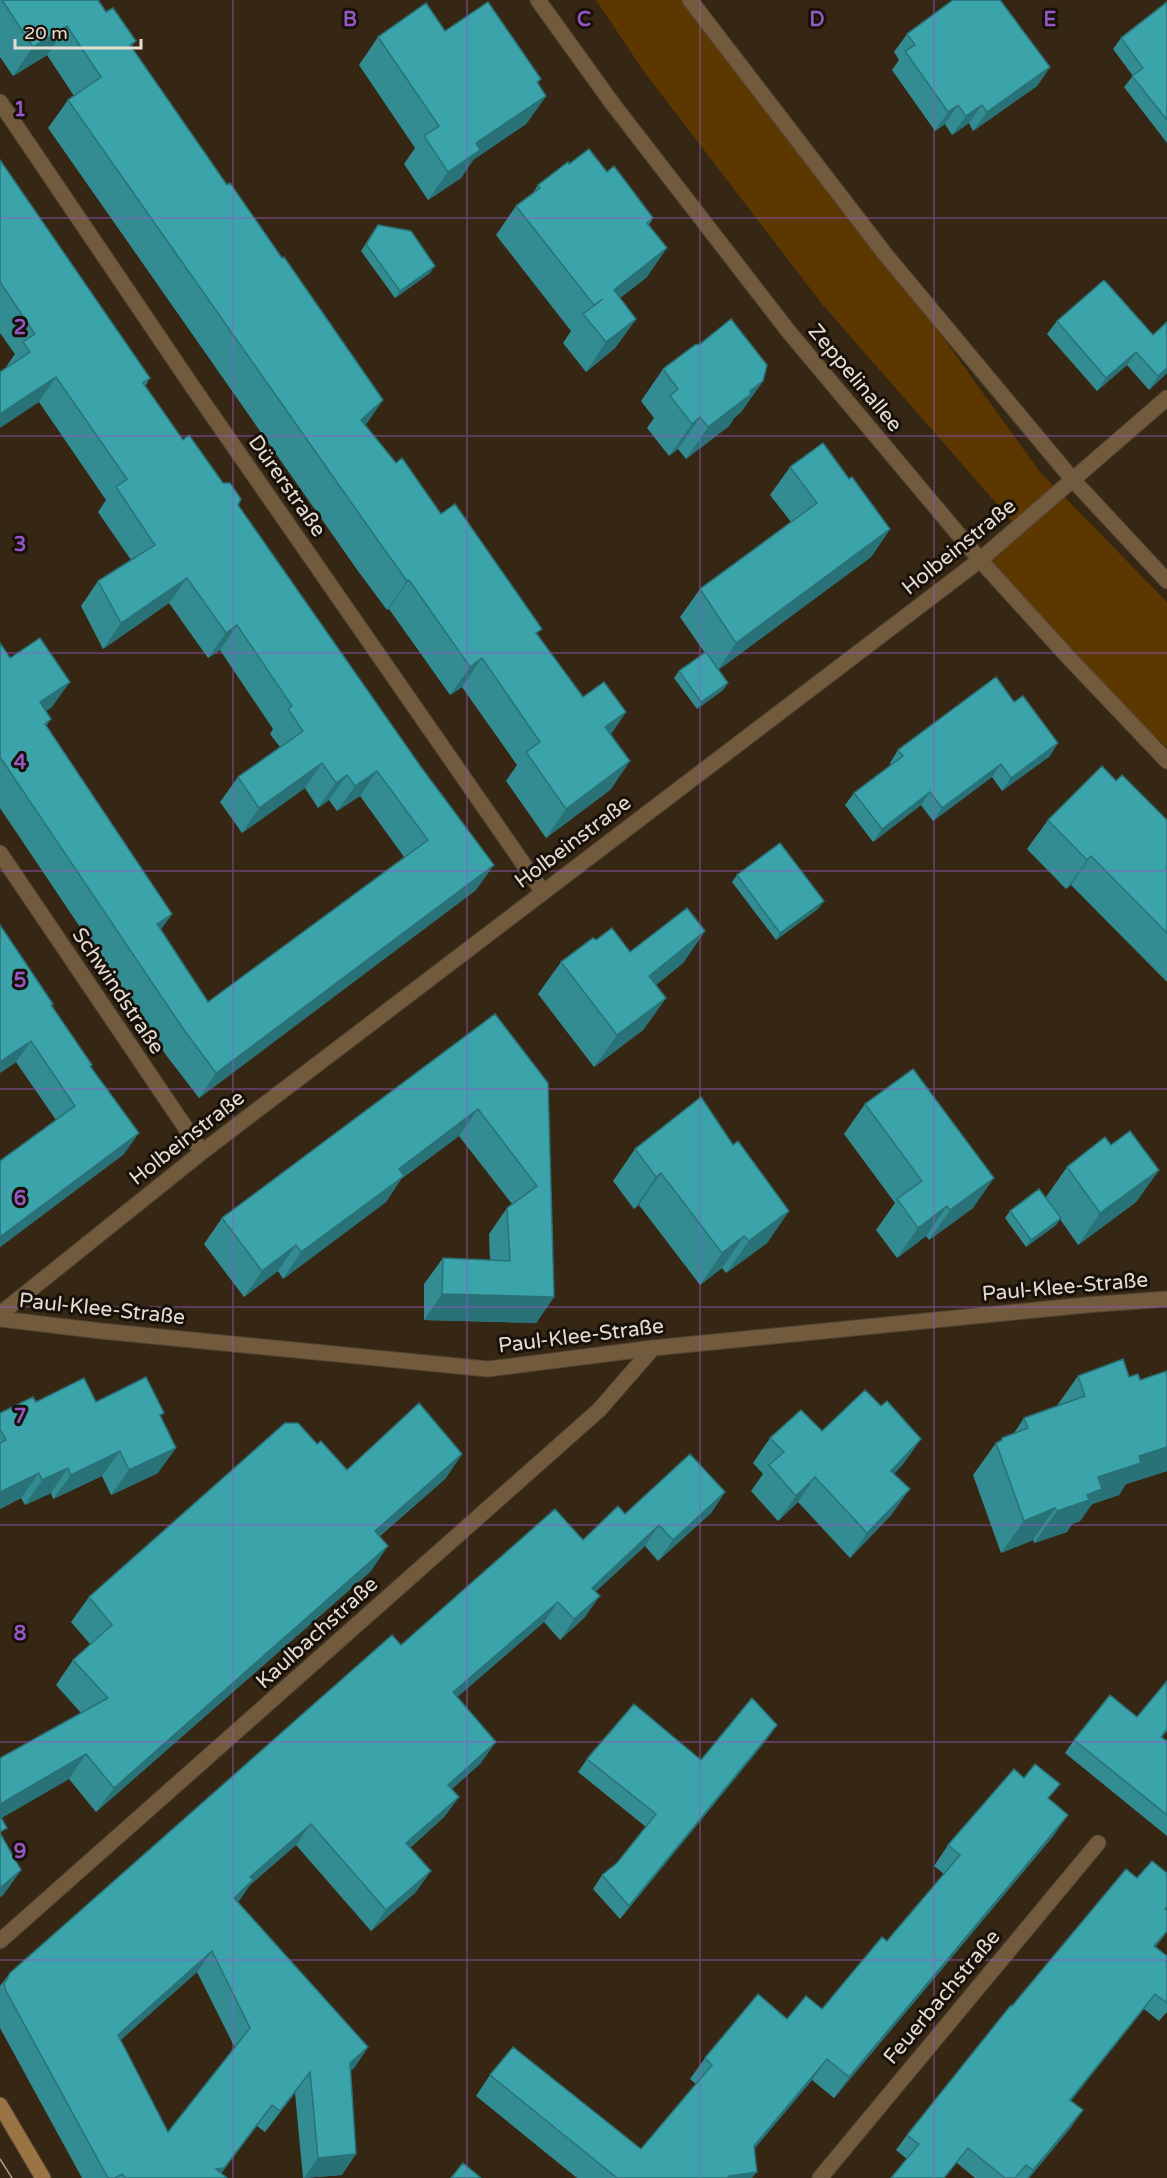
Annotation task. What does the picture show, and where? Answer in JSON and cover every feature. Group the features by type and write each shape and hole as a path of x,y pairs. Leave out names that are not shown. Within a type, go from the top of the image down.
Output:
{"main road":[{"path":"0,2105 43,2178"}],"street":[{"name":"Zeppelinallee","path":"538,0 612,103 775,314 980,560 1167,761"},
{"path":"690,0 885,254 1072,480 1167,581"},
{"name":"Dürerstraße","path":"0,102 192,387 543,892"},
{"name":"Holbeinstraße","path":"0,1314 202,1152 980,560 1167,398"},
{"name":"Schwindstraße","path":"0,853 202,1152"},
{"name":"Paul-Klee-Straße","path":"0,1319 488,1369 653,1348 1167,1299"},
{"name":"Kaulbachstraße","path":"0,1941 599,1410 653,1348"},
{"name":"Feuerbachstraße","path":"820,2178 1098,1843"}],"shaded area":[{"path":"596,0 689,0 886,258 1039,471 1167,602 1167,748 1074,656 981,557 1018,528 822,304 645,73"}],"building":[{"path":"2,0 98,0 106,12 113,8 136,41 130,45 227,185 230,183 282,258 284,257 383,400 361,420 396,463 402,458 441,514 455,504 542,629 536,633 583,697 604,682 626,712 605,727 630,761 566,809 526,752 540,742 482,658 470,667 409,580 407,581 379,542 68,100 101,77 67,26 33,47"},
{"path":"953,0 1000,0 1050,67 987,112 982,105 966,116 958,105 948,112 905,51 915,45 907,34"},
{"path":"488,2 541,79 537,82 546,96 476,143 480,150 448,172 424,136 439,126 378,37 426,3 445,31"},
{"path":"1167,2 1167,120 1132,76 1143,68 1121,38"},
{"path":"589,149 607,172 614,166 653,218 647,223 667,248 614,290 636,319 606,342 583,314 603,299 594,305 516,206 540,188 538,185"},
{"path":"0,160 150,378 143,383 183,440 189,435 223,483 230,483 241,499 238,505 421,767 494,865 216,1073 184,1030 0,757 0,643 10,658 40,638 70,682 40,702 51,719 45,724 172,914 157,924 208,1002 428,840 377,771 355,786 347,775 336,783 322,763 259,808 238,777 303,731 288,709 292,706 237,625 226,633 187,578 121,623 98,581 155,545 116,487 127,479 56,377 0,414 0,372 30,352 23,342 35,334 0,282"},
{"path":"378,225 411,231 435,266 400,291 366,244"},
{"path":"1104,280 1153,335 1167,322 1167,368 1158,376 1136,352 1106,378 1057,321"},
{"path":"731,319 767,365 763,381 750,391 751,394 708,427 700,417 692,424 670,396 678,389 663,369"},
{"path":"823,443 849,479 852,477 890,529 736,643 700,589 817,503 790,467"},
{"path":"706,652 728,683 701,702 679,671"},
{"path":"996,677 1014,702 1023,696 1058,743 1011,778 1001,764 942,808 930,792 882,829 854,793 903,756 898,750"},
{"path":"1102,766 1116,781 1122,775 1167,820 1167,933 1091,856 1087,860 1048,820"},
{"path":"780,843 824,901 780,933 737,875"},
{"path":"687,908 705,931 649,976 666,998 617,1035 561,962 593,938 596,940 612,928 630,952"},
{"path":"0,925 92,1065 90,1066 139,1133 0,1237 0,1161 75,1106 31,1041 0,1062"},
{"path":"495,1014 548,1083 554,1297 442,1294 443,1258 510,1261 507,1208 537,1186 478,1109 399,1169 404,1176 301,1252 296,1245 262,1271 222,1218"},
{"path":"913,1069 994,1178 950,1210 947,1206 918,1228 897,1199 922,1181 865,1104"},
{"path":"701,1097 733,1145 738,1141 789,1211 749,1241 744,1236 722,1253 661,1173 656,1177 635,1149"},
{"path":"1130,1131 1159,1170 1100,1213 1067,1167 1105,1137 1111,1145"},
{"path":"1039,1189 1061,1218 1031,1240 1010,1211"},
{"path":"1123,1359 1129,1377 1138,1374 1140,1380 1167,1371 1167,1447 1139,1456 1141,1463 1098,1477 1102,1489 1087,1495 1089,1500 1057,1511 1055,1508 1024,1521 996,1443 1002,1438 1028,1428 1024,1418 1085,1396 1078,1376"},
{"path":"146,1377 164,1413 160,1415 176,1448 129,1470 120,1451 71,1475 68,1468 42,1480 39,1473 0,1492 0,1443 6,1440 0,1429 0,1413 33,1397 36,1402 84,1378 96,1402"},
{"path":"865,1390 881,1406 887,1401 921,1439 891,1471 910,1489 867,1533 815,1477 796,1496 769,1465 784,1452 770,1438 801,1410 822,1431"},
{"path":"419,1403 462,1454 375,1531 388,1546 114,1788 86,1754 0,1804 0,1758 108,1698 73,1660 112,1625 89,1597 285,1423 298,1423 317,1444 321,1441 347,1470"},
{"path":"690,1454 725,1492 673,1540 659,1525 592,1588 600,1596 574,1619 558,1602 453,1692 496,1742 448,1785 459,1797 406,1843 431,1871 386,1910 311,1824 250,1877 253,1880 234,1898 368,2047 350,2063 356,2154 318,2158 310,2072 280,2111 272,2105 224,2168 216,2169 227,2178 126,2178 122,2174 115,2178 108,2178 6,1991 4,1984 10,1973 392,1635 401,1645 555,1509 583,1540 618,1506 625,1514","holes":["212,1951 250,2028 168,2132 118,2035"]},
{"path":"1167,1681 1167,1729 1161,1737 1167,1741 1167,1815 1074,1740 1110,1695 1137,1717"},
{"path":"752,1698 777,1725 629,1906 602,1875 617,1863 656,1814 587,1759 634,1704 701,1760"},
{"path":"1035,1764 1060,1784 1048,1798 1068,1815 849,2077 827,2059 754,2146 757,2172 727,2178 617,2178 490,2075 513,2047 641,2149 712,2065 705,2058 758,1994 787,2019 806,1996 822,2009 882,1937 887,1941 960,1855 948,1845 1014,1769 1024,1778"},
{"path":"0,1816 7,1828 0,1832"},
{"path":"0,1833 21,1870 0,1888"},
{"path":"1152,1861 1167,1873 1167,1907 1165,1909 1167,1911 1167,1931 1154,1946 1167,1956 1167,2003 1155,1994 1070,2100 1083,2110 1033,2170 1026,2165 1015,2178 1005,2178 968,2148 944,2178 891,2178 919,2144 907,2135 1011,2005 1126,1869 1137,1878"},
{"path":"463,2163 481,2178 451,2178"}],"tram line":[{"path":"0,2159 12,2178"}]}
